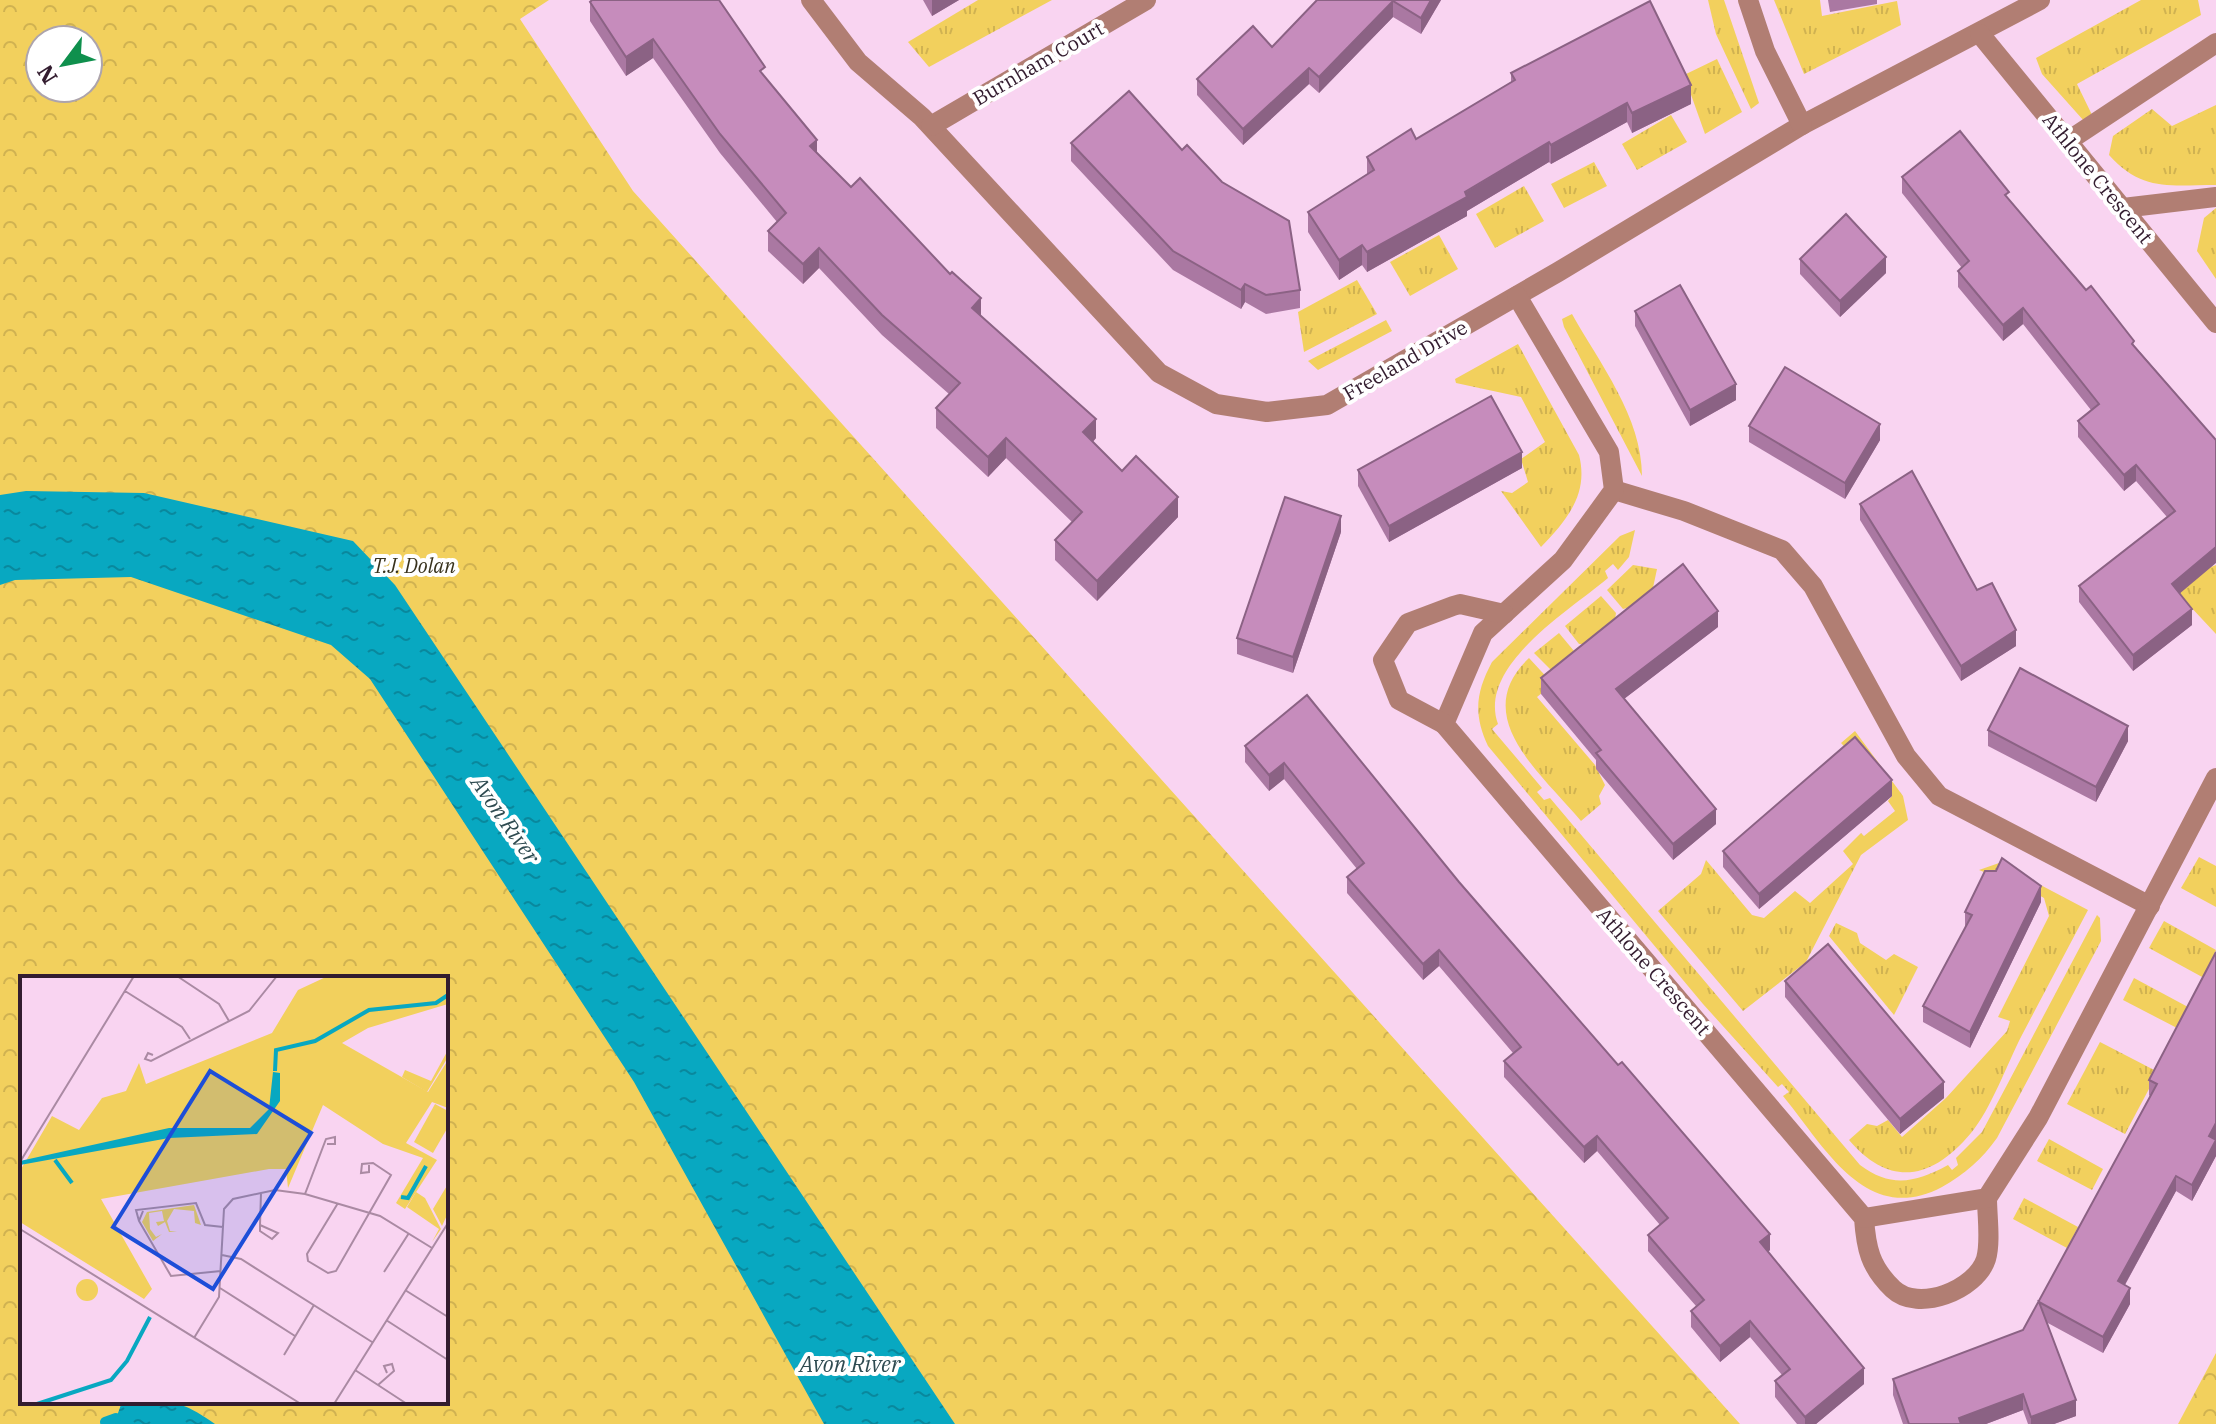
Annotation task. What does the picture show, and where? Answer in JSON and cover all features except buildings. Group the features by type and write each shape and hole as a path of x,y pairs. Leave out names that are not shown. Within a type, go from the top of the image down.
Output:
{"street":[{"name":"Freeland Drive","path":"811,0 858,62 931,126 1159,373 1216,404 1267,412 1327,405 1517,296 1802,125 2040,0"},
{"name":"Burnham Court","path":"931,126 1146,0"},
{"path":"1748,0 1765,51 1802,125"},
{"name":"Athlone Crescent","path":"1980,34 2216,323"},
{"path":"2068,141 2216,43"},
{"path":"2123,208 2216,197"},
{"path":"1444,724 1483,633 1563,560 1614,490 1609,452 1517,296"},
{"path":"1614,490 1684,511 1782,550 1813,586 1906,756 1939,796 2150,906"},
{"name":"Athlone Crescent","path":"1504,614 1453,606 1408,623 1383,660 1399,700 1444,724 1864,1218"},
{"path":"1987,1198 1864,1218 1866,1252 1895,1292 1922,1299 1961,1290 1986,1260 1987,1198 2038,1118 2216,778"}],"green space":[{"name":"T.J. Dolan","path":"0,0 549,0 520,19 633,191 1740,1424 0,1424"},
{"path":"978,0 1052,0 929,67 908,42"},
{"path":"1708,0 1724,0 1759,103 1751,109 1716,34"},
{"path":"1774,0 1820,0 1822,16 1897,1 1901,25 1804,74"},
{"path":"2141,0 2198,0 2201,15 2077,84 2093,117 2084,121 2042,74 2036,58"},
{"path":"1717,59 1742,112 1705,134 1684,75"},
{"path":"2216,105 2216,185 2171,185 2145,181 2121,167 2109,155 2113,136 2152,109 2172,126"},
{"path":"1671,115 1687,142 1637,170 1622,144"},
{"path":"1594,162 1607,186 1564,208 1551,184"},
{"path":"1524,186 1544,221 1495,248 1476,214"},
{"path":"2216,208 2216,279 2197,251 2204,218"},
{"path":"1439,235 1458,269 1410,296 1390,262"},
{"path":"1357,280 1377,314 1304,352 1298,312"},
{"path":"1572,314 1627,412 1640,454 1642,476 1564,327 1562,319"},
{"path":"1386,320 1392,331 1318,370 1308,361"},
{"path":"1518,344 1579,455 1581,469 1581,482 1574,506 1541,547 1501,491 1512,493 1528,482 1521,459 1545,442 1521,397 1456,383 1455,379"},
{"path":"1635,530 1629,557 1618,570 1613,564 1605,571 1608,578 1551,623 1513,661 1501,681 1495,702 1498,724 1492,729 1542,788 1537,792 1544,800 1550,798 1860,1165 1882,1177 1903,1180 1925,1176 1948,1165 1952,1170 1958,1165 1956,1158 1982,1132 2097,915 2100,918 2101,941 1997,1138 1972,1166 1942,1187 1915,1197 1891,1197 1869,1189 1850,1176 1783,1096 1789,1092 1782,1084 1778,1087 1703,1004 1488,746 1480,724 1478,703 1492,662 1620,536"},
{"path":"1633,565 1657,569 1650,602 1623,609 1607,590"},
{"path":"2216,565 2216,634 2160,574 2201,571"},
{"path":"1601,596 1616,613 1615,619 1591,644 1579,644 1565,626"},
{"path":"1559,633 1574,651 1561,680 1534,653"},
{"path":"1529,658 1553,684 1537,697 1595,765 1605,785 1599,796 1601,804 1581,821 1531,764 1508,722 1506,701 1512,680"},
{"path":"1855,731 1903,796 1908,820 1861,855 1806,962 1743,1011 1658,911 1701,874 1706,860 1752,915 1764,918 1795,891 1810,903 1853,864 1843,851 1861,833 1864,836 1895,811 1888,801 1892,796 1841,743"},
{"path":"2199,857 2216,866 2216,907 2181,888"},
{"path":"1999,863 2088,910 1992,1099 1971,1133 1941,1161 1926,1169 1895,1171 1880,1166 1849,1140 1867,1124 1877,1126 1888,1120 1902,1137 1946,1098 2007,1031 2010,1021 1998,1017 2049,916 2044,898 2002,874 1999,878 1979,870"},
{"path":"2164,921 2216,950 2204,978 2149,948"},
{"path":"1836,923 1857,933 1860,943 1886,960 1894,954 1918,967 1894,1015 1829,936"},
{"path":"2134,978 2188,1007 2177,1028 2123,1000"},
{"path":"2100,1042 2158,1072 2125,1134 2067,1104"},
{"path":"2049,1139 2103,1169 2092,1190 2037,1161"},
{"path":"2024,1198 2078,1227 2067,1248 2013,1219"},
{"path":"2216,1353 2216,1424 2178,1424"}],"water":[{"name":"Avon River","path":"26,491 144,493 353,541 395,585 955,1424 824,1424 634,1082 370,679 331,645 131,577 15,580 0,585 0,495"},
{"path":"121,1404 178,1404 215,1424 114,1424"}],"waterway":[{"path":"105,1422 116,1418"}]}
